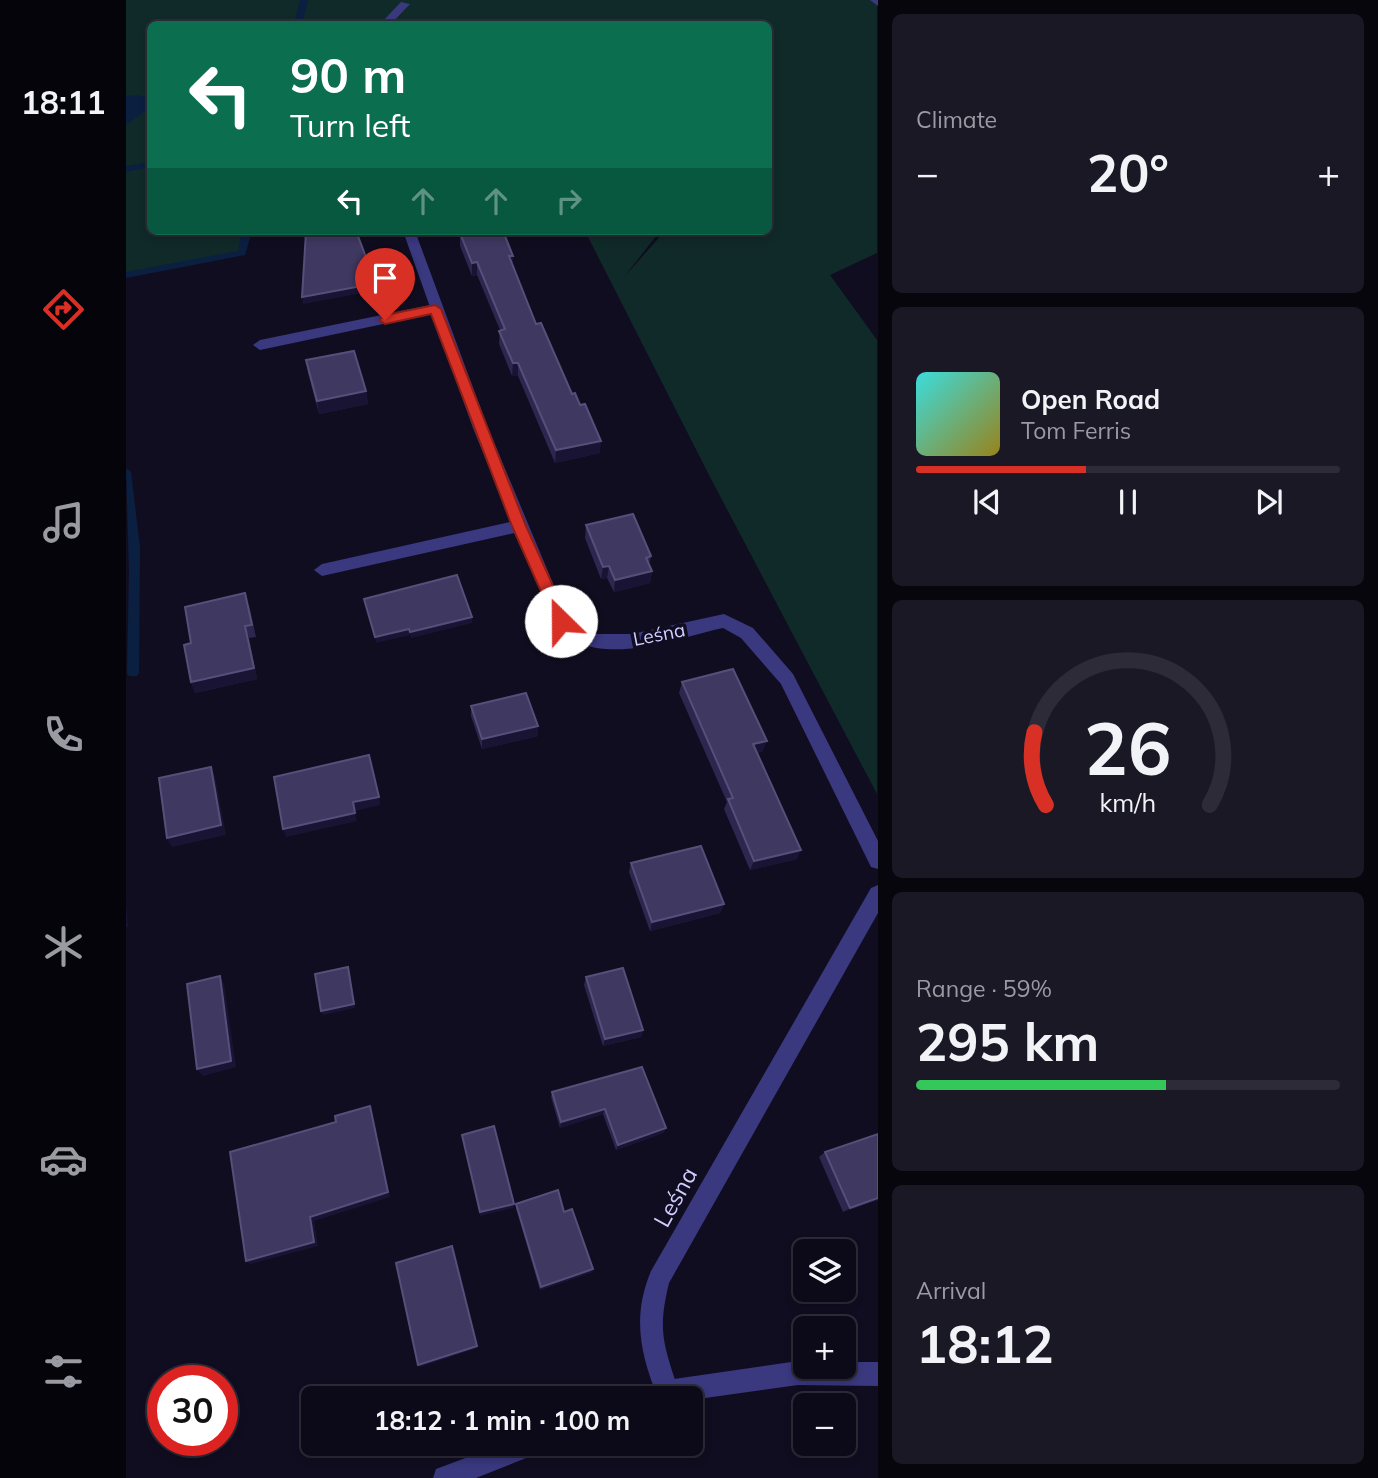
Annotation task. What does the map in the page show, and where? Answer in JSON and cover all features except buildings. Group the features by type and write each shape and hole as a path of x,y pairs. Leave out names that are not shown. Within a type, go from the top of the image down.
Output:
{"street":[{"path":"388,21 405,4"},
{"name":"Leśna","path":"410,235 435,309 519,526 561,621 573,634 591,640 632,641 724,621 747,633 787,679 877,861"},
{"path":"260,345 435,309"},
{"path":"322,570 519,526"},
{"name":"Leśna","path":"657,1386 650,1337 652,1307 659,1279 877,894"},
{"path":"703,1388 798,1373 877,1374"},
{"path":"445,1478 502,1456"}],"green space":[{"path":"126,0 877,0 877,253 830,275 877,340 877,794 709,475 587,235 657,235 624,277 661,235 772,235 772,21 147,21 147,235 246,235 242,253 126,275"}],"water":[{"path":"126,96 147,98 147,104 145,111 126,125"}],"waterway":[{"path":"299,21 304,0"},
{"path":"126,169 147,166"},
{"path":"126,275 242,253 246,235"},
{"path":"126,472 134,547 133,673"}],"route":[{"path":"385,320 435,309 519,526 561,621"}]}
